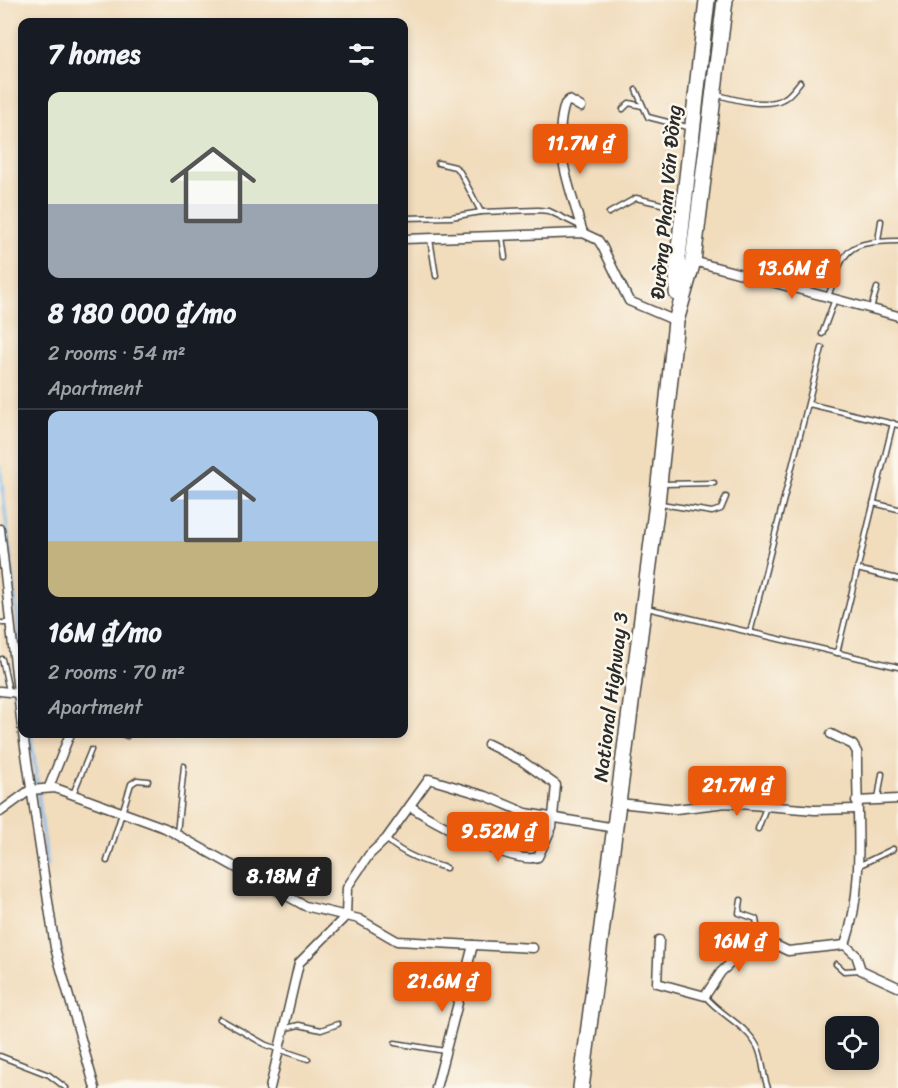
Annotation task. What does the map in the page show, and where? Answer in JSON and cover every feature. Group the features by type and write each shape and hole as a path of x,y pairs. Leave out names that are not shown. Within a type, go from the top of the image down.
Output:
{"highway":[{"name":"Đường Phạm Văn Đồng","path":"676,316 677,268 707,0"},
{"name":"Đường Phạm Văn Đồng","path":"676,316 693,261 725,0"},
{"name":"National Highway 3","path":"581,1088 657,503 676,316"}],"street":[{"path":"581,107 568,100 565,104 561,137 568,180 582,230"},
{"path":"408,239 502,236 582,230 602,246 629,302 676,316"},
{"path":"693,261 898,316"},
{"path":"0,530 10,623 9,692 18,717"},
{"path":"831,734 856,748 859,865 853,919 845,945"},
{"path":"24,738 55,948 95,1088"},
{"path":"46,788 68,738"},
{"path":"410,806 448,830 489,847 534,859 538,857 552,826 556,785 522,761 488,744"},
{"path":"270,1088 299,963 346,916 347,888 369,855 386,839 426,782 431,779 486,796 526,813 615,828"},
{"path":"0,812 31,790 46,788 122,812 177,834 305,906 366,921 397,941 533,948"},
{"path":"619,803 676,808 726,803 766,806 856,805 878,799 898,799"},
{"path":"659,940 657,983 705,996 721,972 759,937 788,951 845,945 856,955 861,970 898,987"},
{"path":"436,1088 473,945"}],"lane":[{"path":"714,94 737,100 776,101 789,95 800,82"},
{"path":"636,90 645,114 654,120 693,128"},
{"path":"623,109 629,103 642,106"},
{"path":"438,164 455,167 460,172 481,212"},
{"path":"609,213 636,198 683,209"},
{"path":"408,218 451,217 481,212 549,211 582,230"},
{"path":"878,241 881,221"},
{"path":"502,236 505,257"},
{"path":"430,238 436,276"},
{"path":"822,334 840,265 851,248 869,241 898,241"},
{"path":"767,279 787,259"},
{"path":"871,309 877,288"},
{"path":"750,633 822,348"},
{"path":"809,404 895,424 873,503 837,653"},
{"path":"659,484 714,483"},
{"path":"657,503 712,512 721,509 726,497"},
{"path":"873,503 898,509"},
{"path":"857,569 898,579"},
{"path":"644,608 898,667"},
{"path":"0,623 10,623"},
{"path":"2,659 9,692"},
{"path":"73,795 91,750"},
{"path":"177,834 184,766"},
{"path":"878,799 882,774"},
{"path":"107,861 131,784 137,780 148,782"},
{"path":"758,829 766,806"},
{"path":"386,839 398,850 422,861 446,867"},
{"path":"859,865 893,849"},
{"path":"741,900 740,913 756,919 759,937"},
{"path":"836,964 844,971 861,970"},
{"path":"705,996 753,1039 761,1056 763,1076 768,1088"},
{"path":"220,1019 266,1045 308,1059"},
{"path":"285,1028 299,1025 321,1030 338,1024"},
{"path":"395,1043 446,1051"},
{"path":"0,1056 49,1075 66,1088"}],"waterway":[{"path":"0,467 18,623"},
{"path":"31,738 47,866"},
{"path":"57,935 62,957"}]}
